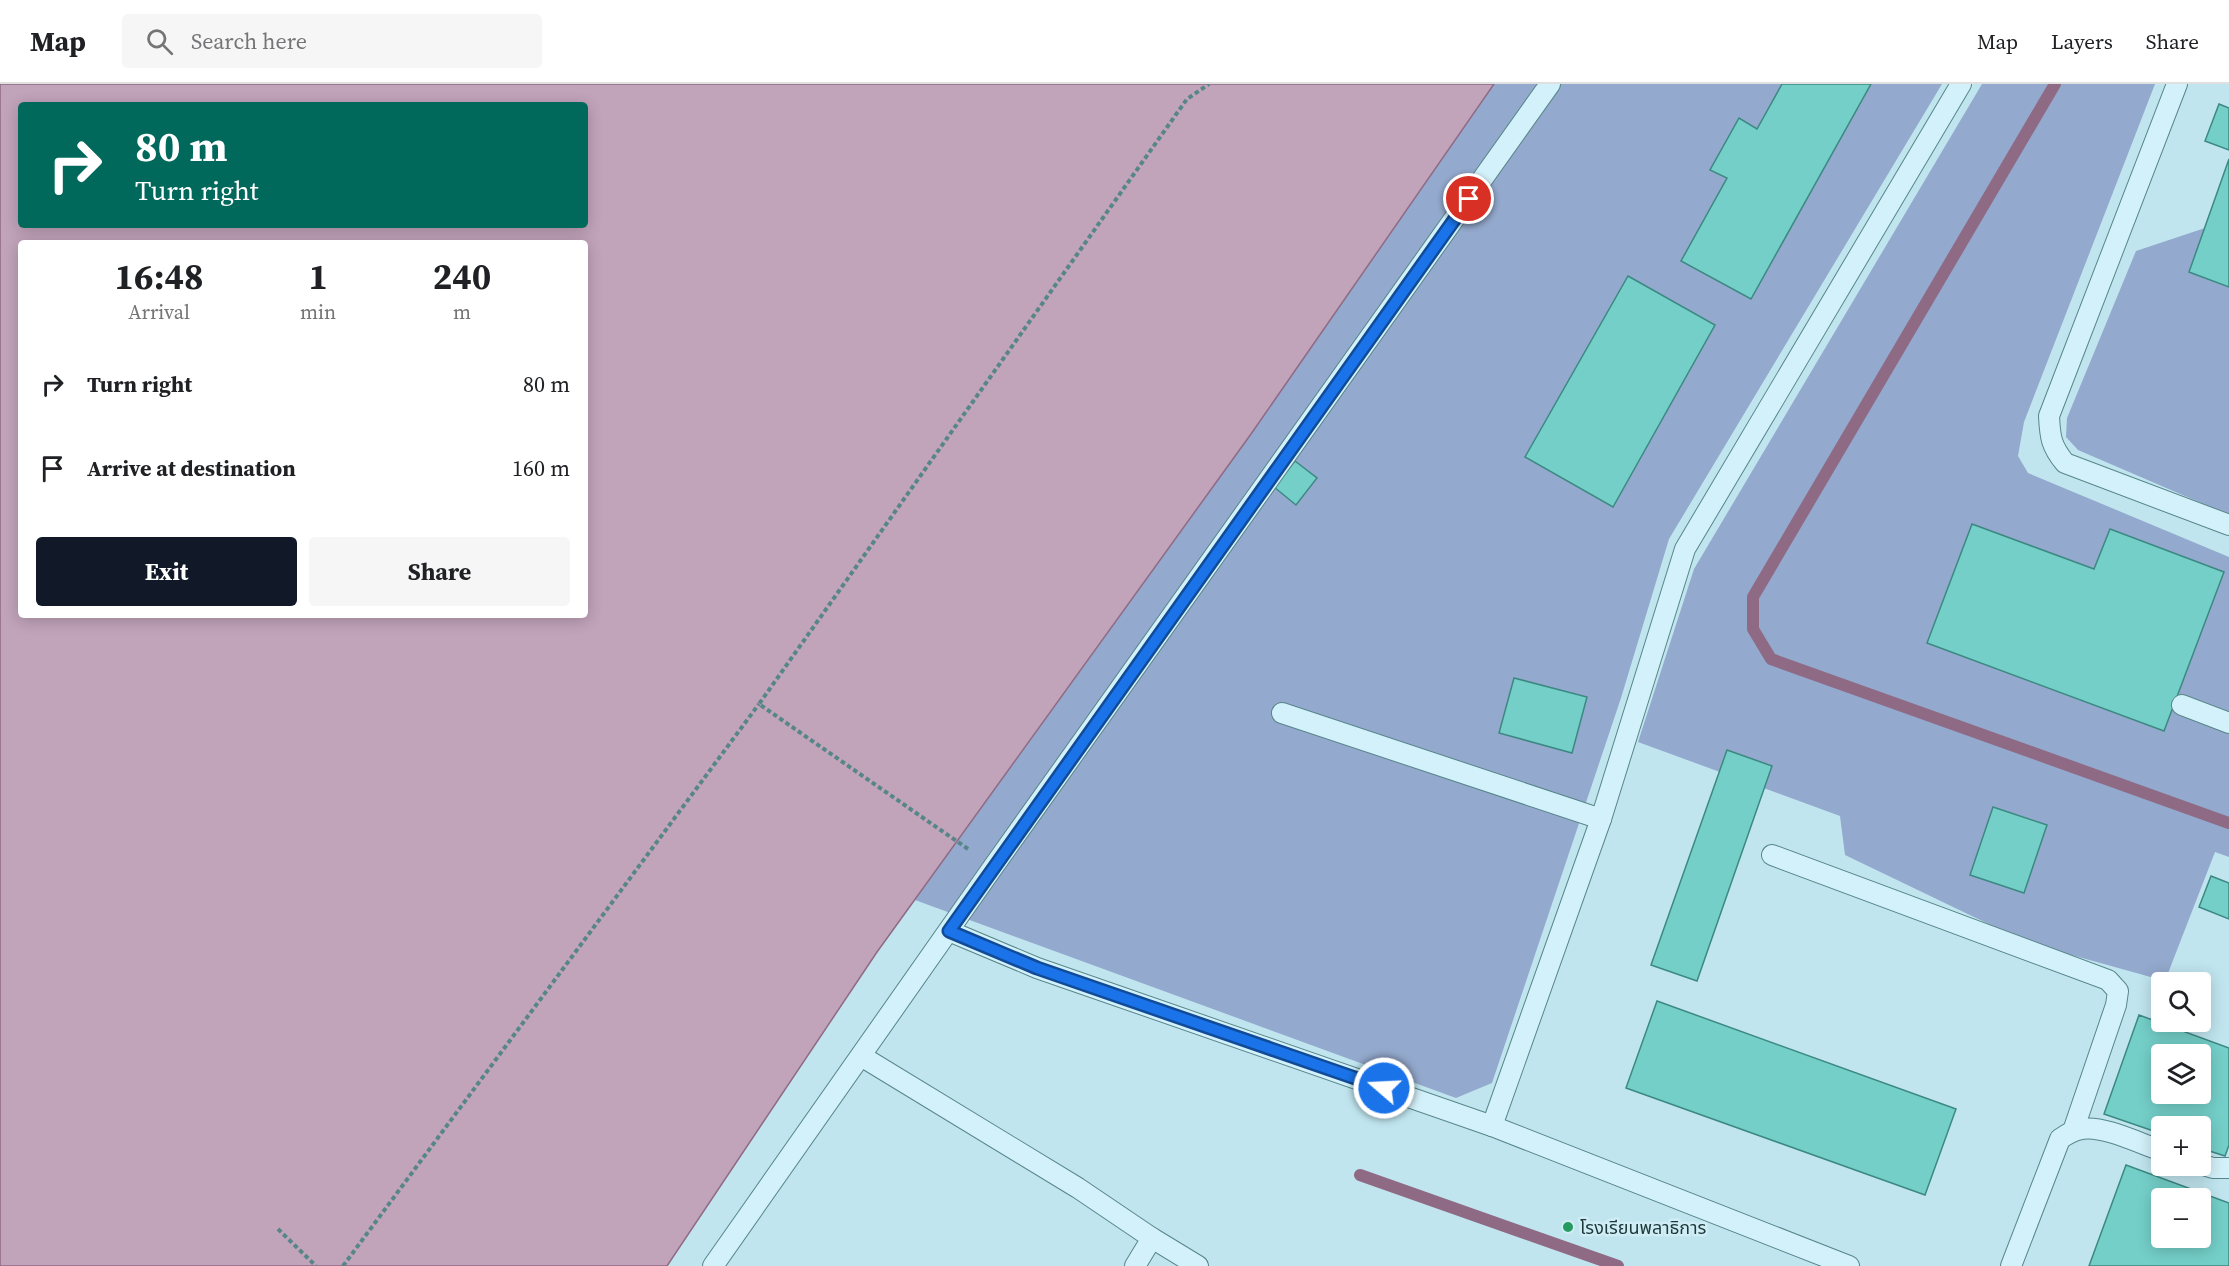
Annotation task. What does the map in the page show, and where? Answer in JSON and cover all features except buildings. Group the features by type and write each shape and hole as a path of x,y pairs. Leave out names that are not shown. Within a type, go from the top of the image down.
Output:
{"lane":[{"path":"713,1266 991,870 1550,84"},
{"path":"1492,1126 1601,819 1685,549 1961,84"},
{"path":"2177,84 2049,416 2050,435 2054,450 2065,463 2229,525"},
{"path":"2182,705 2229,723"},
{"path":"1282,713 1601,819"},
{"path":"1772,855 2108,980 2118,991 2116,1005 2073,1131"},
{"path":"949,931 1037,968 1492,1126 1849,1266"},
{"path":"861,1056 1078,1188 1198,1266"},
{"path":"2011,1266 2060,1139 2073,1131 2085,1128 2102,1130 2151,1147"},
{"path":"2211,1167 2229,1168"},
{"path":"1135,1266 1152,1238"}],"path":[{"path":"343,1266 759,705 1187,99 1209,84"},
{"path":"759,705 970,851 991,870"},
{"path":"278,1229 316,1266"}],"shaded area":[{"path":"0,84 1494,84 1251,434 877,952 667,1266 0,1266"},
{"path":"1494,84 1942,84 1669,539 1621,698 1492,1083 1456,1098 915,900 1251,434"},
{"path":"1982,84 2155,84 2024,422 2018,456 2028,473 2229,557 2229,857 2215,852 2168,972 2151,972 2151,977 2028,943 1845,855 1840,816 1638,742 1694,569"},
{"path":"2220,223 2229,231 2229,515 2078,450 2066,437 2067,418 2136,251"}],"waterway":[{"path":"2055,84 1753,597 1753,629 1771,659 2229,823"},
{"path":"1360,1175 1618,1266"}],"place":[{"name":"โรงเรียนพลาธิการ","path":"1568,1227"}],"route":[{"path":"1384,1088 1037,968 949,931 1469,199"}]}
